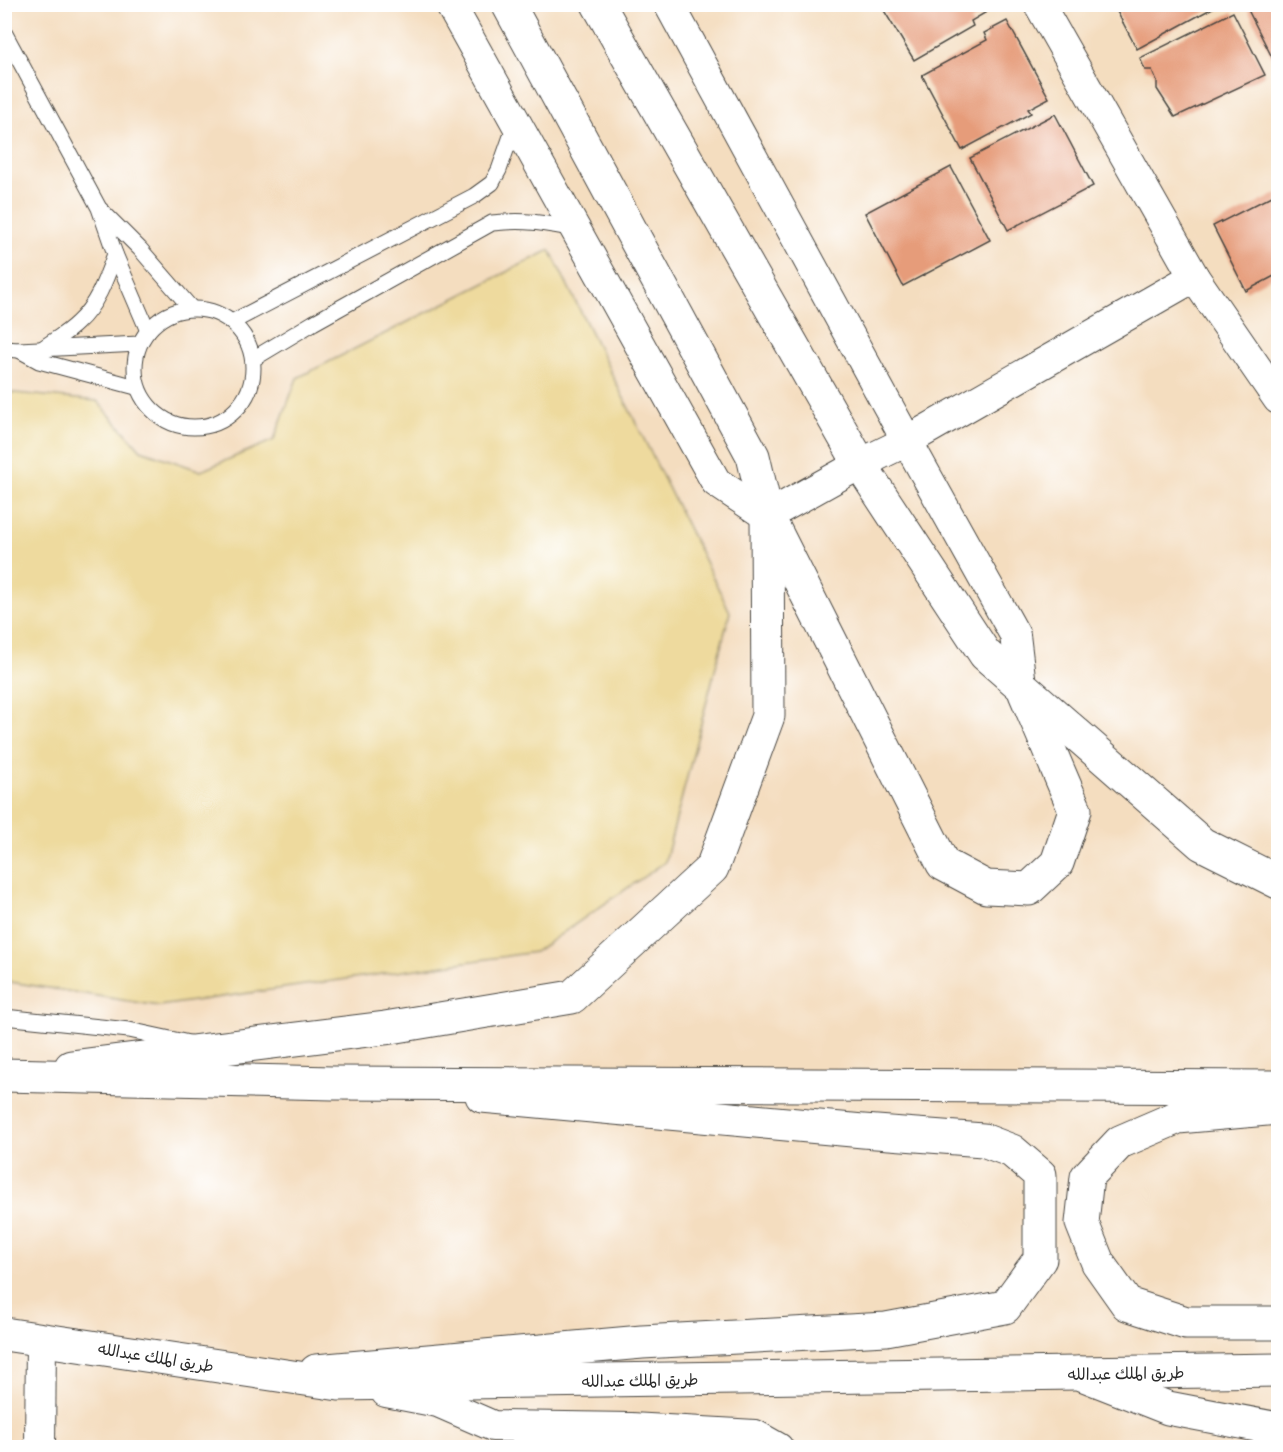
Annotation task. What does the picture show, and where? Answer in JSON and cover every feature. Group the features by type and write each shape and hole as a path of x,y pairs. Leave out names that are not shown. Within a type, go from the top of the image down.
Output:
{"main road":[{"path":"4,1075 385,1028 572,997 712,868 768,716 767,516 753,456 508,4"},
{"path":"598,4 860,464 985,654 1202,844 1278,882"},
{"path":"767,516 943,864 986,887 1029,889 1057,863 1076,810 1021,685"},
{"path":"4,1075 333,1083 1278,1087"},
{"path":"275,1375 642,1342 886,1329 1005,1307 1040,1259 1040,1175 1012,1151 983,1140 333,1083"},
{"path":"1278,1108 1178,1118 1119,1142 1087,1177 1082,1223 1098,1263 1127,1304 1186,1323 1278,1323"},
{"name":"طريق الملك عبدالله","path":"4,1334 339,1384 1278,1370"},
{"path":"1079,1373 1168,1408 1278,1429"}],"street":[{"path":"450,4 717,482 767,516 860,464 907,441 1194,277"},
{"path":"669,4 1015,635 1021,685"},
{"path":"1040,4 1194,277 1278,399"},
{"path":"40,1448 41,1340"},
{"path":"339,1384 438,1402 493,1426 631,1428 755,1436 778,1448"}],"lane":[{"path":"4,32 99,208 143,337"},
{"path":"232,322 474,196 492,183 516,122"},
{"path":"99,208 140,249 191,308"},
{"path":"253,359 313,322 492,223 511,220 533,221 575,229"},
{"path":"43,348 78,322 91,307 105,281 115,254"},
{"path":"191,308 213,311 232,322 246,339 253,359 253,381 243,402 228,418 208,426 185,427 164,420 148,406 136,387 134,365 143,337 151,326 169,313 191,308"},
{"path":"12,349 43,348 143,337"},
{"path":"12,349 39,361 136,387"},
{"path":"4,1017 129,1030 217,1048"}],"sand":[{"path":"550,250 730,612 665,862 535,952 159,1006 5,981 5,392 97,401 141,450 201,471 274,440 297,378"}],"building":[{"path":"880,4 1000,4 971,21 973,26 914,60"},
{"path":"1113,4 1220,4 1137,49"},
{"path":"1245,4 1278,4 1278,69"},
{"path":"1233,12 1265,75 1175,117 1157,89 1152,70 1145,70 1140,58"},
{"path":"1007,21 1049,98 1028,109 1031,113 962,150 922,75 987,40 984,33"},
{"path":"1055,114 1093,186 1008,230 970,158"},
{"path":"951,167 990,240 903,286 865,213"},
{"path":"1278,193 1278,274 1246,291 1213,226"}]}
